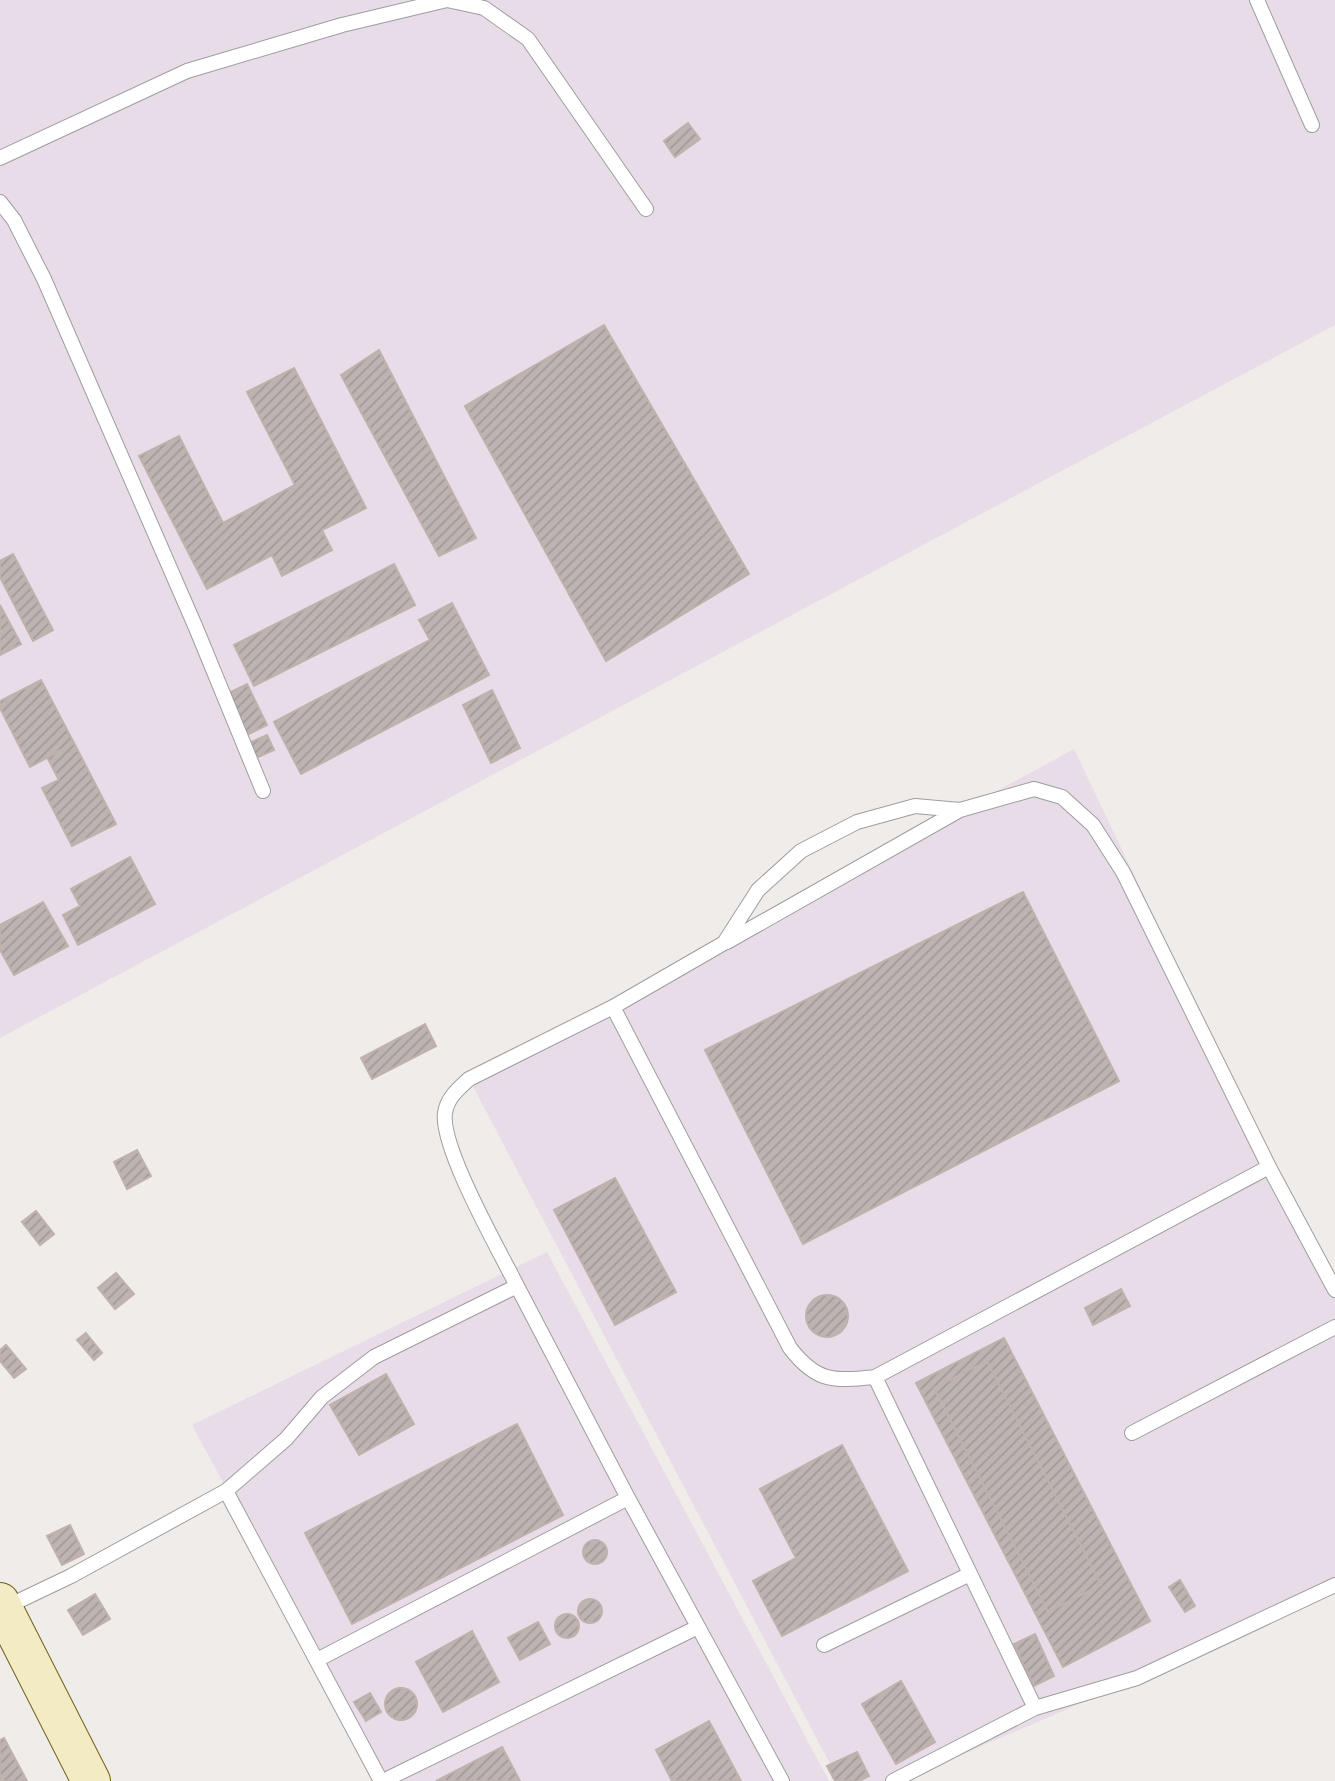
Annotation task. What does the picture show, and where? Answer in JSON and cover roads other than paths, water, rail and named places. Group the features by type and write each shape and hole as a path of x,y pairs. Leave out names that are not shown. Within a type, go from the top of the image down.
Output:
{"street":[{"path":"2,1605 91,1781"}],"lane":[{"path":"0,158 187,71 342,24 447,0 484,8 528,39 646,209"},
{"path":"1257,0 1312,125"},
{"path":"0,202 14,220 44,279 196,628 263,791"},
{"path":"782,1781 628,1498 461,1175 445,1128 444,1112 453,1094 469,1079 613,1007 960,810 1034,789 1062,797 1093,825 1123,872 1269,1167 1335,1290"},
{"path":"724,943 758,890 801,851 857,822 915,806 960,810"},
{"path":"613,1007 790,1348 802,1363 818,1376 845,1380 875,1377 1269,1167"},
{"path":"2,1605 71,1576 226,1491 286,1439 322,1397 374,1357 517,1286"},
{"path":"1132,1433 1335,1327"},
{"path":"875,1377 1035,1708"},
{"path":"226,1491 382,1781 698,1627"},
{"path":"317,1660 628,1498"},
{"path":"824,1645 970,1574"},
{"path":"893,1781 1035,1708 1137,1678 1335,1585"}]}
